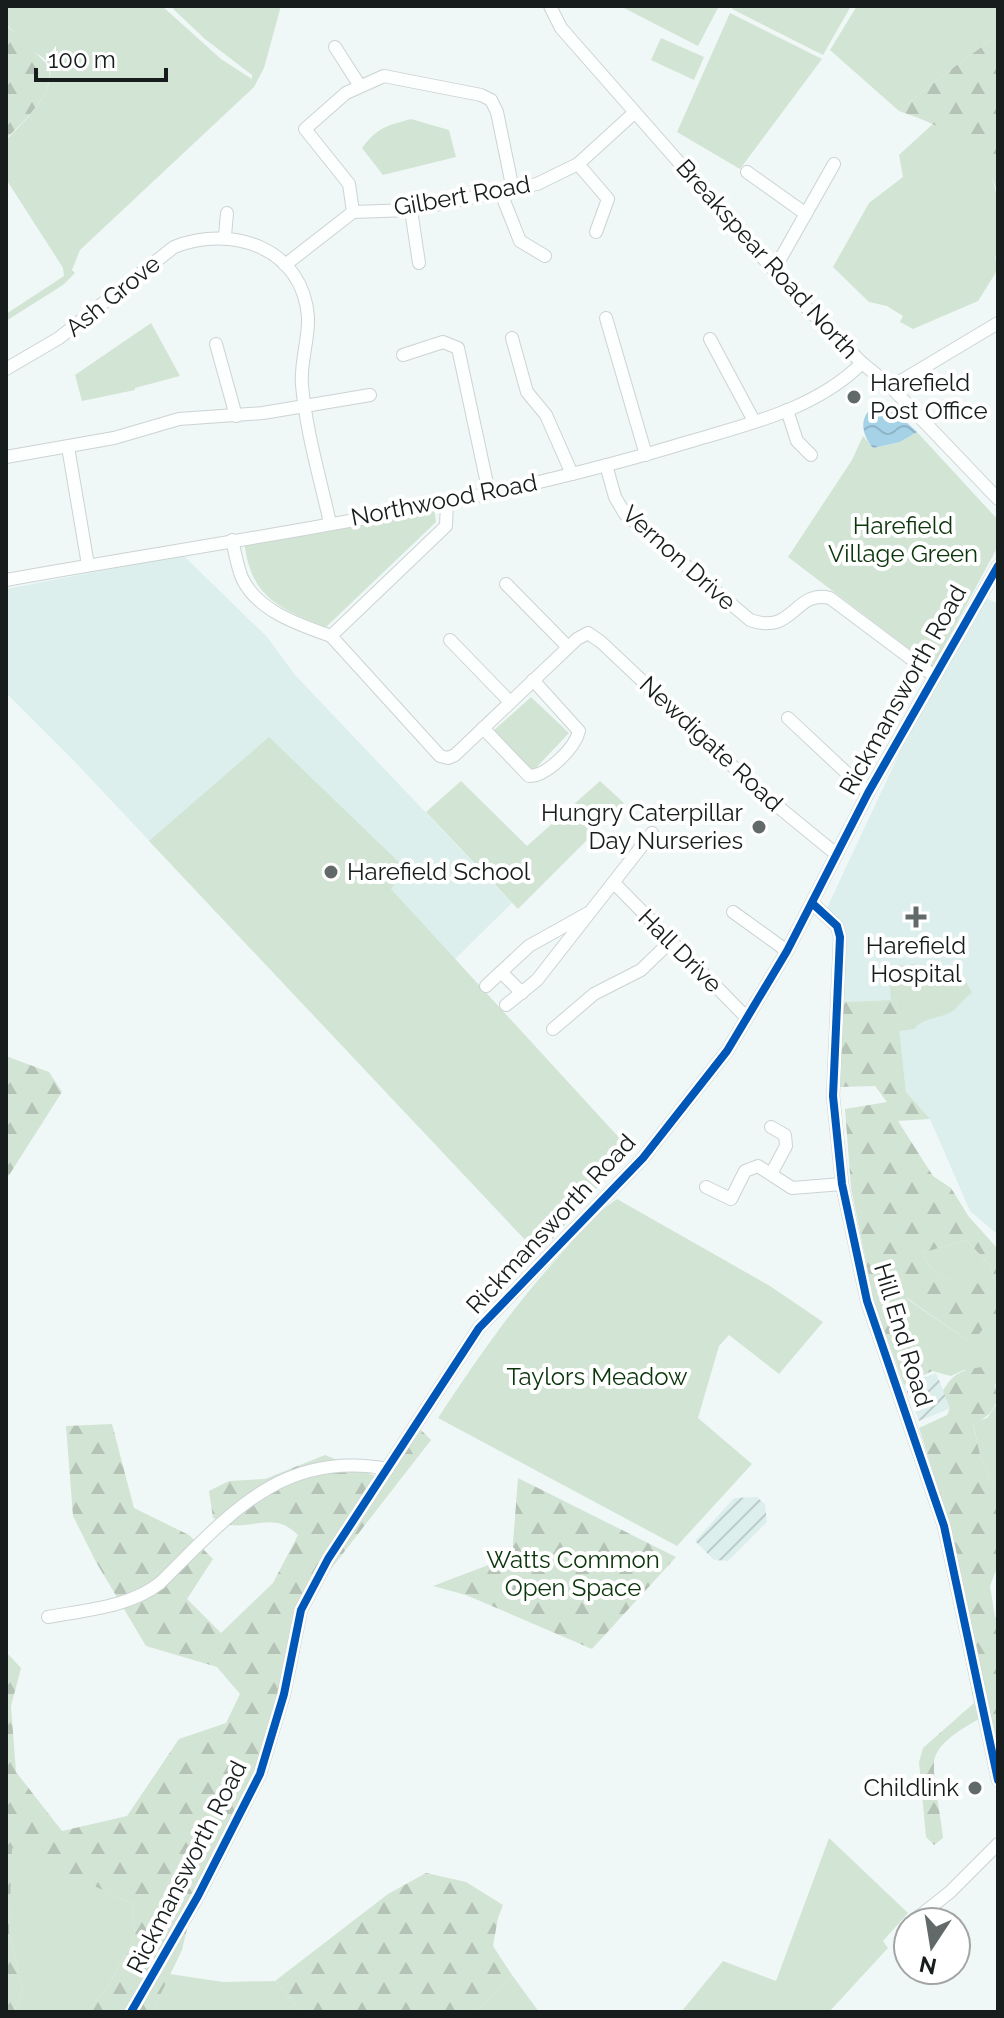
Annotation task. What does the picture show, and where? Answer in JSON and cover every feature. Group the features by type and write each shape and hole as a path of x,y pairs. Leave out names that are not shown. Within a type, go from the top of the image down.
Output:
{"street":[{"name":"Breakspear Road North","path":"550,6 561,28 806,307 891,387 998,499"},
{"path":"335,47 360,86"},
{"path":"330,523 306,406 302,371 308,318 299,285 285,265 353,212 349,184 305,129 346,93 384,76 481,95 491,100 497,112 507,192 520,241 545,256"},
{"name":"Gilbert Road","path":"353,212 411,210 537,184 578,164 634,113"},
{"path":"578,164 608,199 596,232"},
{"path":"774,270 834,164"},
{"path":"747,172 806,214"},
{"path":"411,210 419,263"},
{"path":"225,236 227,213"},
{"name":"Ash Grove","path":"6,369 59,338 174,247 193,240 225,236 259,246 285,265"},
{"path":"606,318 646,455"},
{"path":"891,387 998,323"},
{"path":"512,338 527,392 546,415 572,474"},
{"path":"710,339 754,421"},
{"path":"403,355 443,342 458,348 489,493"},
{"path":"216,344 236,416"},
{"name":"Northwood Road","path":"6,580 330,523 572,474 646,455 787,410 835,388 862,363"},
{"path":"6,457 114,438 179,419 236,416 370,395"},
{"path":"787,410 797,441 811,455"},
{"path":"68,447 88,565"},
{"name":"Vernon Drive","path":"606,465 618,504 625,514 750,620 768,624 779,622 809,599 830,598 934,676"},
{"path":"331,636 446,526 447,501"},
{"path":"232,540 242,579 254,594 278,614 331,636 440,756 448,758 455,755 568,647 506,584"},
{"name":"Rickmansworth Road","path":"131,2012 198,1896 260,1774 284,1694 301,1610 312,1587 479,1328 643,1158 727,1051 787,951 868,793 998,566"},
{"name":"Newdigate Road","path":"568,647 588,633 601,642 759,791 836,854"},
{"path":"450,640 510,702"},
{"path":"483,728 529,776 544,774 577,741 579,731 533,680"},
{"path":"788,718 868,793"},
{"path":"506,1005 537,980 652,833"},
{"name":"Hall Drive","path":"615,884 746,1017"},
{"name":"Hill End Road","path":"812,903 837,926 840,937 833,1096 842,1184 867,1301 944,1526 998,1780"},
{"path":"486,986 529,946 594,909"},
{"path":"733,912 787,951"},
{"path":"553,1029 594,994 641,970 670,942"},
{"path":"501,972 522,993"},
{"path":"771,1127 785,1135 786,1146 771,1174"},
{"path":"706,1187 731,1199 745,1171 758,1166 792,1188 842,1184"},
{"path":"48,1617 143,1595 263,1489 300,1472 322,1467 388,1469"},
{"path":"932,1906 998,1844"}],"shaded area":[{"name":"Harefield School","path":"183,555 268,638 295,675 512,903 454,960 623,1142 623,1158 542,1251 530,1245 75,762 6,693 6,589"},
{"name":"Harefield Hospital","path":"982,596 998,604 998,1235 970,1211 930,1119 906,1092 896,1001 843,1002 843,925 826,910 928,692"},
{"path":"936,1373 951,1408 919,1421 904,1385"},
{"path":"757,1497 765,1504 767,1522 728,1561 714,1560 695,1541 734,1498"}],"green space":[{"path":"6,6 162,6 221,59 252,79 252,75 205,39 170,6 281,6 264,68 254,87 80,250 72,270 75,273 63,285 6,321 6,314 64,276 63,268 6,179 6,140 38,104 45,93 50,72 47,62 27,47 6,24"},
{"path":"620,6 719,6 698,46"},
{"path":"733,6 851,6 823,55 732,9"},
{"path":"857,6 998,6 998,35 899,111 830,50"},
{"path":"730,13 822,59 740,169 677,132"},
{"path":"6,25 47,65 50,75 44,95 6,139"},
{"path":"998,35 998,194 992,177 973,150 947,131 899,111"},
{"path":"661,38 704,57 694,80 651,60"},
{"path":"411,119 449,130 456,157 383,175 362,148 383,128"},
{"path":"934,123 971,146 988,169 998,208 998,251 995,258 998,269 978,301 913,329 900,322 903,316 887,306 869,302 833,267 869,203 903,177 899,155"},
{"path":"151,323 180,376 135,390 82,401 75,375"},
{"name":"Harefield Village Green","path":"917,432 998,520 998,546 933,667 788,557 852,460 863,436 873,448 900,442"},
{"path":"434,506 436,522 326,627 269,598 260,588 247,559 244,540"},
{"path":"531,697 569,733 533,771 492,732"},
{"path":"269,737 406,869 391,889 623,1142 623,1158 542,1251 530,1245 149,841"},
{"path":"461,781 527,846 600,781 624,803 518,909 426,812"},
{"path":"939,963 948,970 961,971 972,993 951,1012 922,1022 914,1029 899,1031 896,1001 891,1000 888,967 915,964 919,967"},
{"path":"896,1000 906,1092 930,1119 898,1121 933,1176 951,1188 969,1217 998,1249 998,1291 990,1265 966,1240 922,1253 932,1270 942,1278 975,1279 998,1312 971,1343 907,1298 907,1345 932,1371 904,1385 874,1301 851,1188 845,1109 887,1102 875,1086 840,1087 843,1002"},
{"path":"6,1056 49,1072 62,1092 6,1180"},
{"name":"Taylors Meadow","path":"617,1199 770,1286 823,1322 779,1374 729,1335 719,1346 698,1418 752,1464 677,1546 438,1418 526,1295 587,1225"},
{"path":"966,1240 990,1265 998,1291 998,1386 964,1370 951,1376 932,1371 907,1345 906,1298 971,1343 975,1280 942,1278 932,1270 922,1253"},
{"path":"982,1367 997,1391 995,1406 990,1413 973,1424 981,1459 998,1495 998,1565 990,1586 995,1617 998,1618 998,1743 990,1713 941,1746 934,1762 943,1838 934,1845 926,1837 919,1762 923,1748 974,1703 942,1538 946,1513 919,1428 947,1415 950,1408 943,1391 954,1376"},
{"path":"998,1403 998,1495 981,1459 973,1423 987,1418"},
{"path":"414,1423 431,1440 299,1610 270,1741 195,1895 182,1950 152,2012 87,2012 108,1987 135,1937 133,1904 12,1848 9,1931 23,1992 13,2012 6,2012 6,1652 21,1668 11,1706 16,1772 62,1831 127,1816 179,1739 226,1723 240,1694 217,1667 146,1646 96,1562 73,1516 66,1426 112,1424 134,1508 189,1535 213,1559 187,1599 221,1633 273,1583 298,1535 281,1524 231,1525 213,1518 209,1491 229,1481 265,1479 325,1455 375,1476"},
{"name":"Watts Common Open Space","path":"518,1478 676,1557 592,1649 466,1595 433,1586 512,1556"},
{"path":"829,1838 901,1906 892,1906 892,1931 883,1941 888,1948 829,2012 681,2012 723,1961 776,1981"},
{"path":"11,1847 133,1904 135,1937 108,1987 87,2012 13,2012 23,1992 9,1931"},
{"path":"426,1873 466,1882 503,1905 493,1946 512,1975 476,2012 302,2012 275,1981 388,1894"},
{"path":"170,1974 223,1982 275,1981 302,2012 152,2012"},
{"path":"512,1975 539,2012 476,2012"}],"water":[{"path":"879,404 893,410 917,432 900,442 873,448 863,424 867,413"}],"cycle path":[{"path":"131,2012 198,1896 260,1774 284,1694 301,1610 328,1559 479,1328 643,1158 727,1051 787,951 868,793 998,566"},
{"path":"812,903 837,926 840,937 833,1096 842,1184 867,1301 944,1526 998,1780"}],"place":[{"name":"Harefield Post Office","path":"854,397"},
{"name":"Hungry Caterpillar Day Nurseries","path":"759,827"},
{"name":"Harefield School","path":"331,872"},
{"name":"Harefield Hospital","path":"916,917"},
{"name":"Childlink","path":"975,1788"}]}
